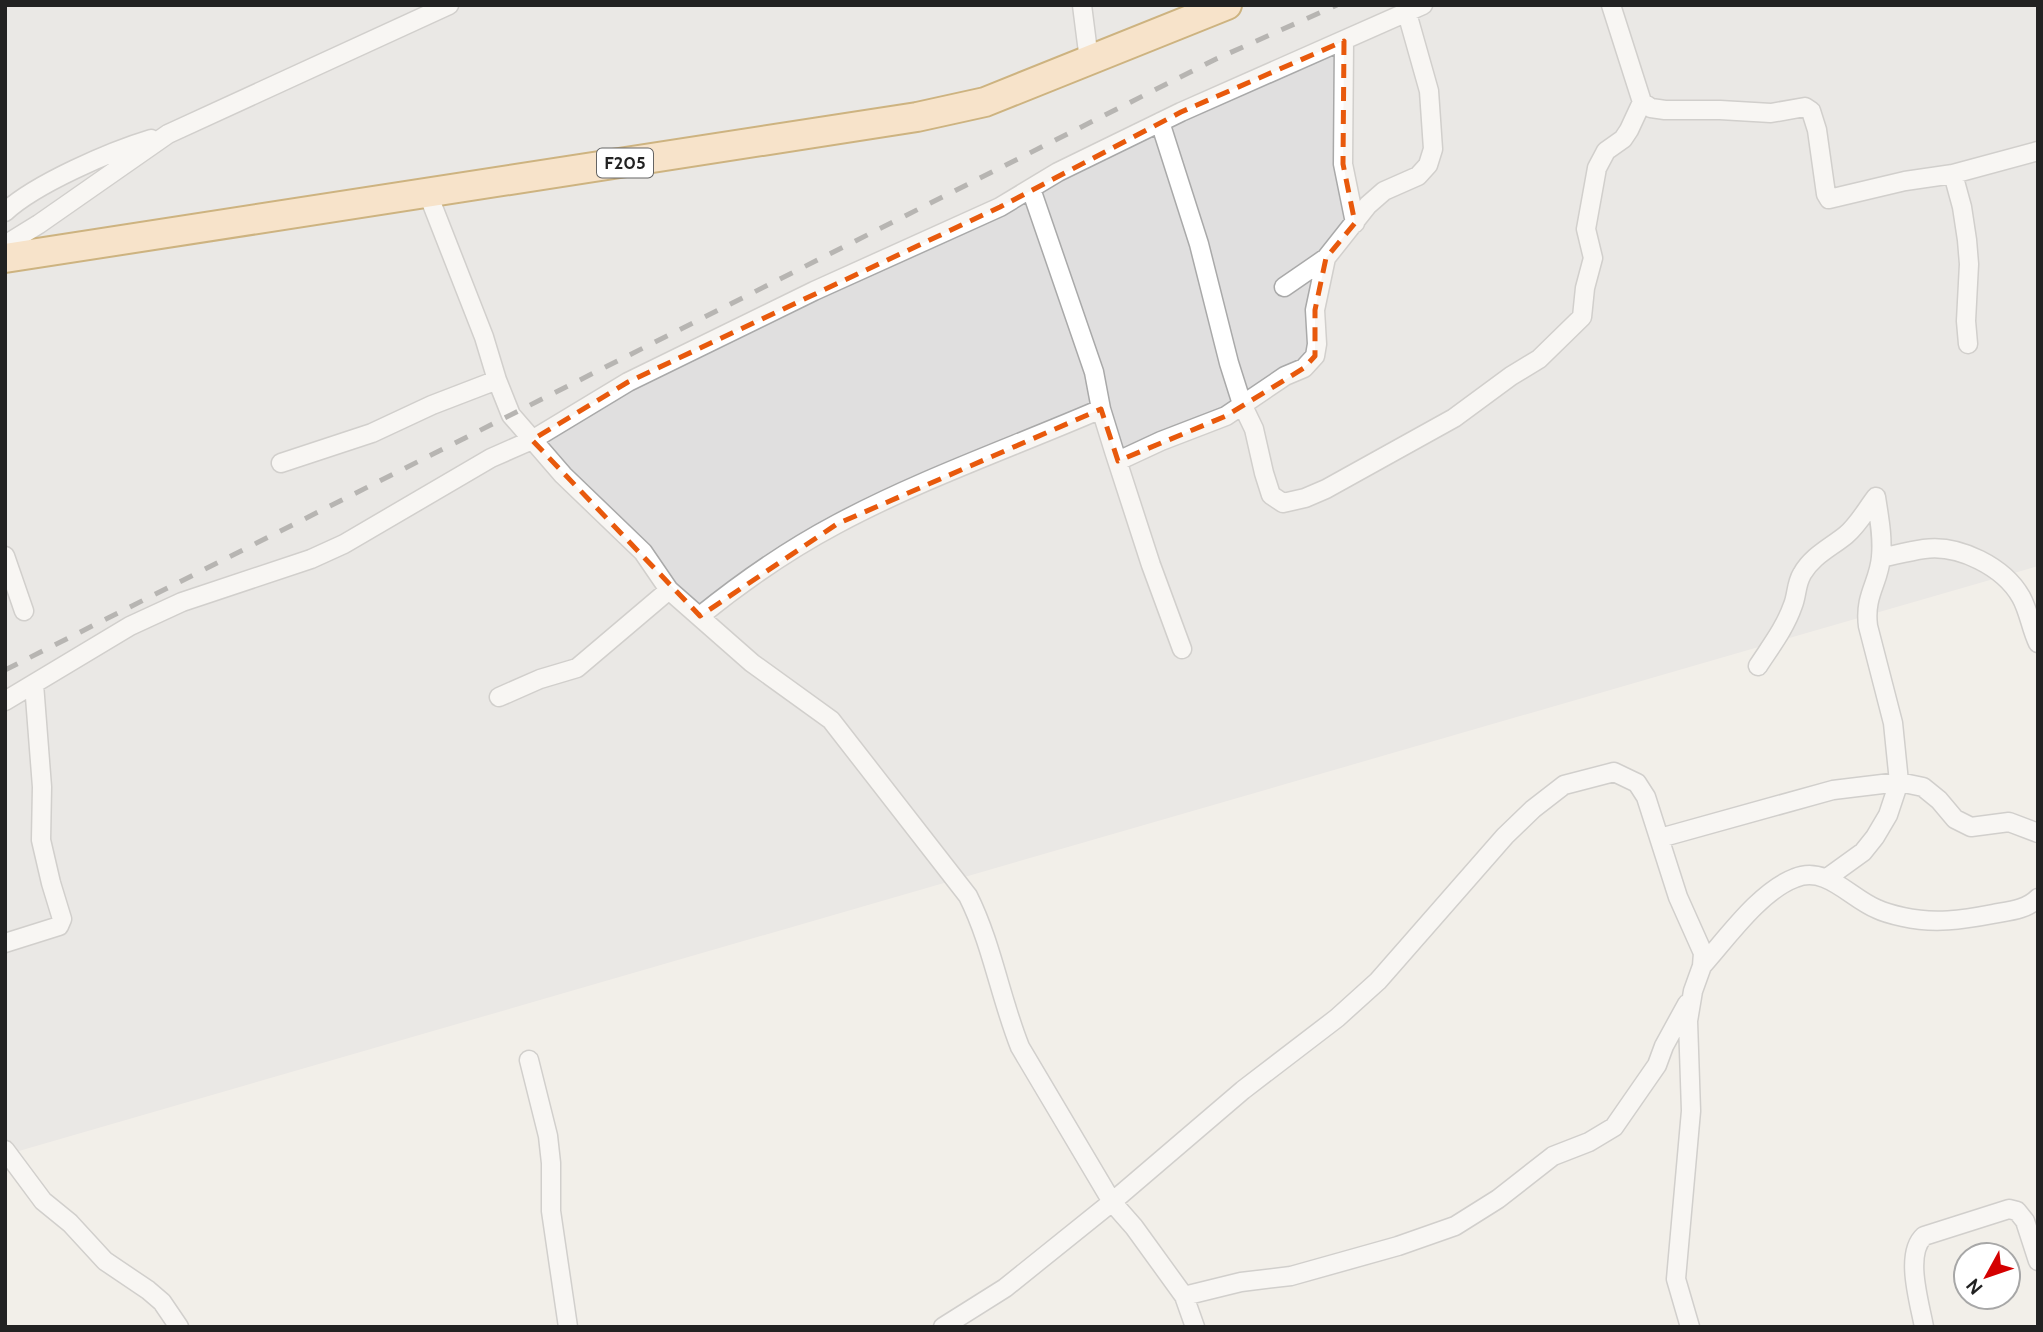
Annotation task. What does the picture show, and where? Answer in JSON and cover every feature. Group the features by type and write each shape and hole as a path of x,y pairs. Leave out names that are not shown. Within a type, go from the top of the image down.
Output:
{"main road":[{"name":"F205","path":"5,258 917,117 985,102 1227,5"}],"street":[{"path":"5,212 32,193 120,149 168,134 449,5"},
{"path":"1083,5 1089,60"},
{"path":"5,701 130,626 172,607 311,559 344,544 480,464 532,440 628,382 814,291 1000,207 1058,172 1221,93 1423,5"},
{"path":"1611,5 1642,102 1651,108 1772,113 1805,107 1811,111 1820,167 1829,199 1905,181 1953,174 2038,151"},
{"path":"1284,287 1326,258 1368,205 1384,191 1418,176 1429,165 1433,149 1429,91 1407,13"},
{"path":"1344,41 1343,164 1355,223"},
{"path":"1160,122 1199,244 1229,363 1242,404 1254,429 1264,474 1271,495 1283,503 1326,489 1454,418 1539,359 1582,317 1585,288 1593,258 1586,229 1597,168 1606,151 1623,139 1642,102"},
{"path":"5,245 39,225 168,134"},
{"path":"1953,174 1967,240 1968,344"},
{"path":"1031,189 1094,372 1101,409 1151,565 1182,649"},
{"path":"428,194 484,337 511,415 563,475 643,552 669,590 752,663 831,720 968,896 982,923 1020,1046 1112,1202 1185,1296 1195,1327"},
{"path":"1118,461 1226,416 1285,376 1304,368 1315,356 1315,310 1326,258"},
{"path":"281,463 372,433 432,405 497,380"},
{"path":"699,616 737,586 837,524 923,484 1101,409"},
{"path":"1758,666 1787,620 1795,603 1802,573 1824,550 1844,536 1876,497 1881,526 1881,558 1866,610 1893,723 1899,782 1888,815 1875,837 1863,852 1827,878"},
{"path":"1881,558 1925,549 1939,550 1964,555 1996,570 2009,579 2023,599 2038,643"},
{"path":"5,556 24,611"},
{"path":"499,696 540,679 577,668 669,590"},
{"path":"5,943 59,926 62,919 41,840 42,788 34,684"},
{"path":"943,1327 1005,1287 1112,1202 1243,1090 1337,1018 1378,981 1532,808 1564,785 1614,772 1637,783 1646,797 1678,897 1703,953 1702,966 1693,991 1664,1046 1657,1066 1615,1127 1589,1142 1553,1156 1498,1199 1455,1226 1398,1246 1291,1276 1241,1282 1185,1296"},
{"path":"1660,838 1833,790 1899,782 1923,787 1939,800 1955,819 1970,827 2009,822 2038,833"},
{"path":"1702,966 1776,888 1796,877 1812,874 1827,878 1877,909 1905,917 1942,922 2020,909 2038,898"},
{"path":"1690,1327 1676,1279 1691,1111 1688,1021 1693,991"},
{"path":"529,1060 548,1136 551,1211 568,1327"},
{"path":"5,1150 43,1201 69,1223 105,1261 162,1302 179,1327"},
{"path":"1924,1327 1914,1266 1918,1243 1924,1236 2009,1209 2017,1210 2025,1221 2038,1261"}],"highlighted area":[{"path":"1344,41 1343,164 1355,223 1326,258 1315,310 1315,356 1304,368 1226,416 1118,461 1101,409 837,524 700,616 532,440 628,382 1000,207 1181,112"}],"shaded area":[{"path":"5,5 2038,5 2038,566 5,1155"}],"railway":[{"path":"5,670 1216,59 1337,5"}]}
